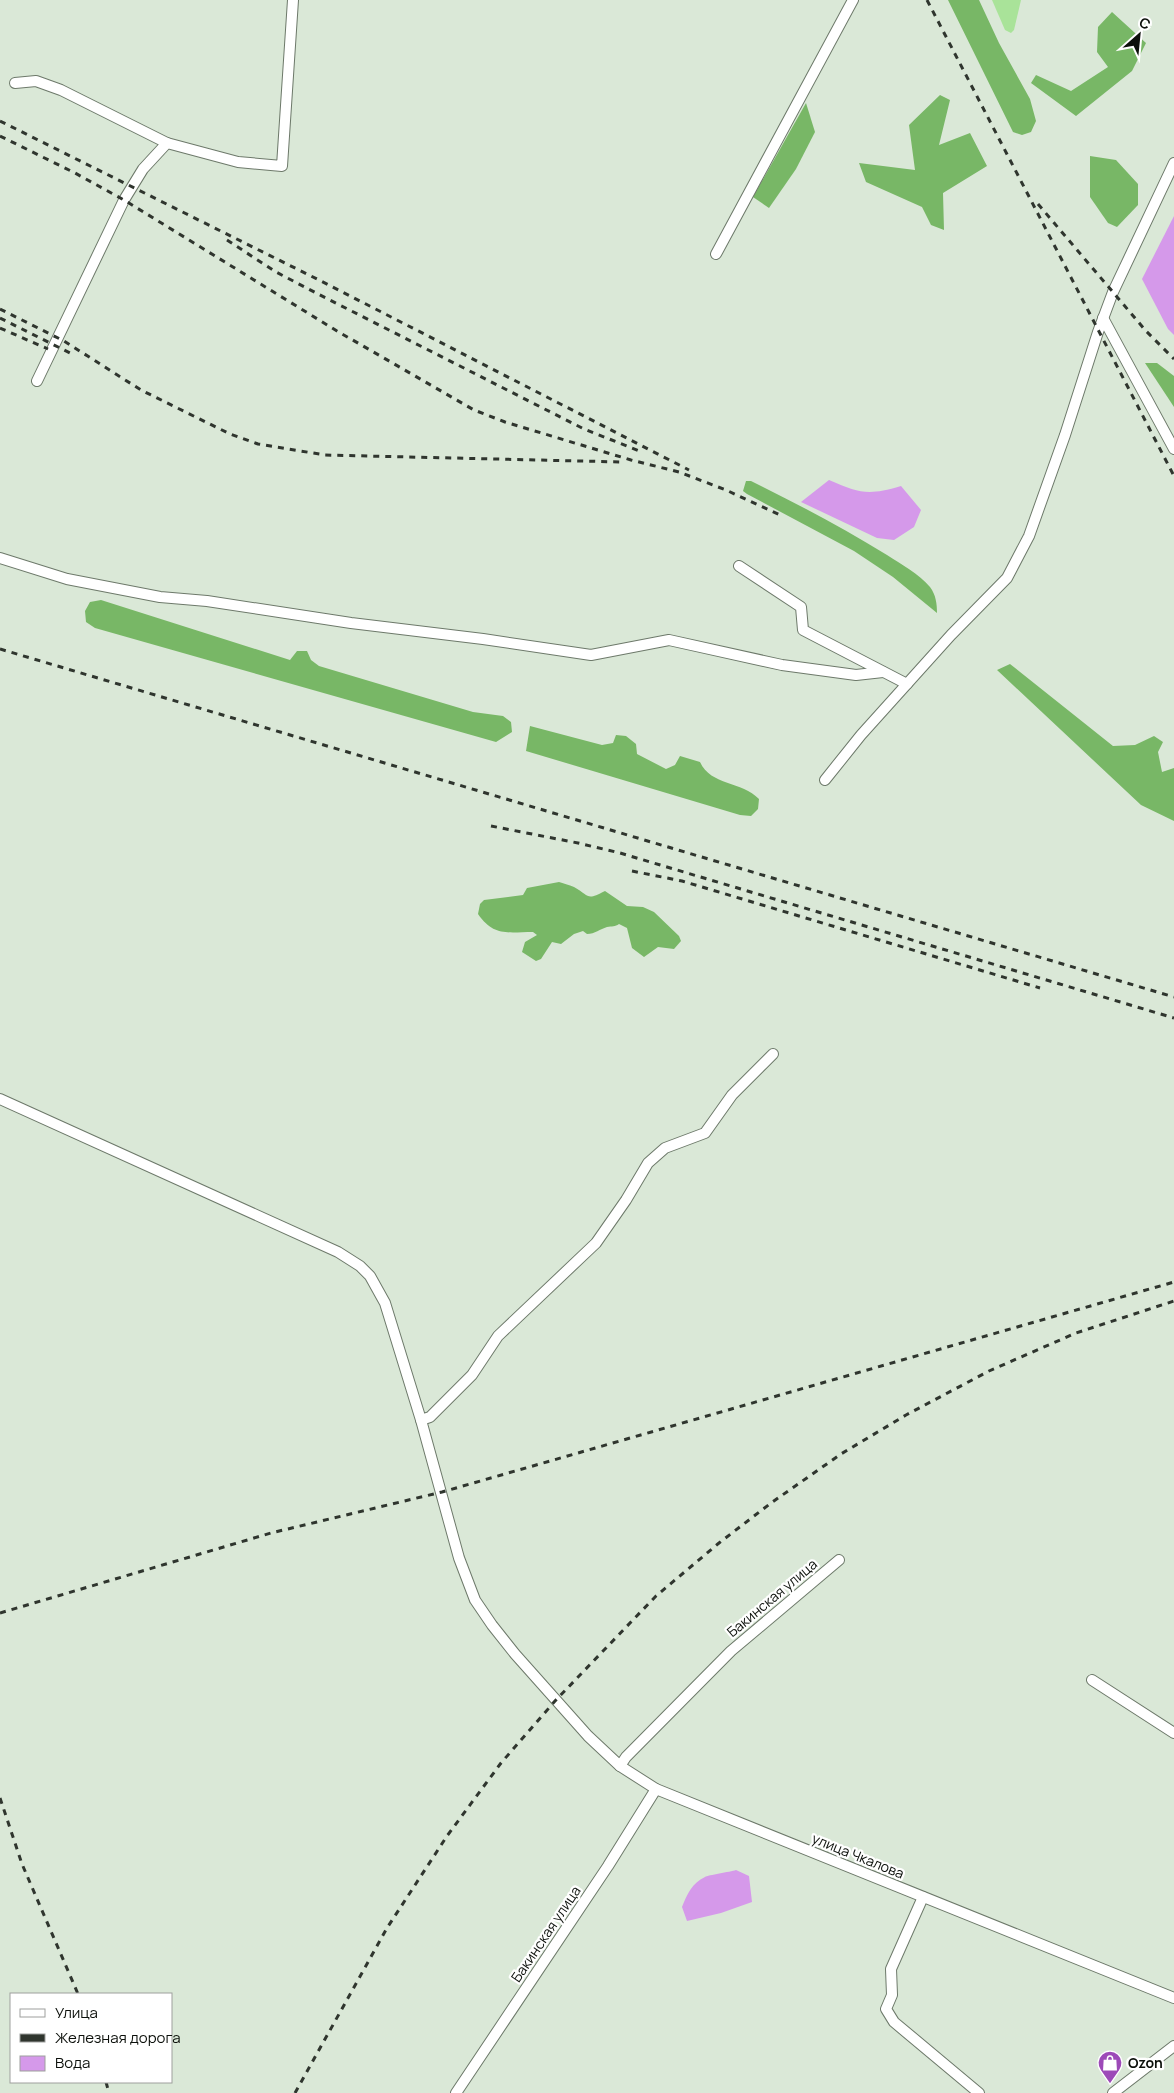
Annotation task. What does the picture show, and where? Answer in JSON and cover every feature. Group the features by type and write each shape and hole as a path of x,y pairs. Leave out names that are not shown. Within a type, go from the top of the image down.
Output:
{"street":[{"path":"15,83 36,81 61,90 167,143 238,162 282,166 293,0"},
{"path":"716,254 853,0"},
{"path":"37,381 124,200 143,169 167,143"},
{"path":"825,780 861,735 1007,578 1028,536 1065,435 1113,292 1174,162"},
{"path":"1103,318 1174,449"},
{"path":"0,558 67,579 160,597 207,601 351,623 483,639 591,655 669,640 782,665 856,675 883,672"},
{"path":"739,566 801,608 803,630 907,684"},
{"path":"421,1420 430,1417 472,1375 498,1336 596,1243 626,1200 648,1162 665,1148 705,1133 732,1095 773,1054"},
{"name":"улица Чкалова","path":"0,1099 338,1252 360,1266 370,1276 385,1303 421,1420 459,1558 476,1600 492,1625 555,1701 620,1766 656,1789 1174,1998"},
{"name":"Бакинская улица","path":"620,1766 626,1757 731,1651 839,1560"},
{"path":"1092,1680 1174,1733"},
{"name":"Бакинская улица","path":"456,2093 608,1866 656,1789"},
{"path":"923,1896 891,1969 892,1995 886,2008 894,2022 979,2093"},
{"path":"1113,2093 1174,2046"}],"green space":[{"path":"948,0 979,0 999,43 1030,99 1036,121 1031,132 1022,135 1013,132"},
{"path":"992,0 1021,0 1014,30 1011,33 1005,30"},
{"path":"1112,12 1146,43 1132,71 1076,116 1031,83 1036,75 1071,91 1108,67 1097,52 1098,27"},
{"path":"940,95 950,100 939,145 970,133 987,166 943,193 944,230 931,225 922,207 866,182 859,163 915,170 909,125"},
{"path":"806,103 815,132 796,169 769,208 753,197"},
{"path":"1090,156 1116,160 1138,184 1138,205 1117,227 1108,223 1090,197"},
{"path":"1145,363 1157,363 1174,376 1174,407"},
{"path":"746,481 751,481 820,516 910,570 926,582 932,590 936,600 937,613 893,577 854,551 747,494 743,491"},
{"path":"101,600 290,660 297,651 307,651 311,660 319,666 473,712 503,716 511,722 512,732 496,742 95,628 86,622 85,611 90,602"},
{"path":"1010,664 1113,746 1135,745 1154,736 1163,742 1158,752 1162,772 1174,768 1174,821 1141,805 997,670"},
{"path":"530,726 602,745 613,743 616,735 626,736 636,744 637,754 666,769 675,765 680,756 700,762 705,770 719,780 752,793 759,799 758,809 751,816 740,815 526,751"},
{"path":"559,882 574,887 591,897 605,891 627,906 643,907 654,912 679,936 681,941 674,949 658,947 644,957 632,948 627,928 619,924 590,934 583,931 574,934 561,944 552,942 541,959 536,961 522,952 525,942 537,935 533,932 502,932 496,930 490,927 478,914 480,904 484,900 523,895 527,888"}],"water":[{"path":"1174,216 1174,335 1168,329 1142,279"},
{"path":"829,480 864,492 880,491 901,486 921,510 914,527 894,540 877,538 801,502"},
{"path":"736,1870 749,1876 752,1902 721,1913 687,1921 682,1907 693,1886 700,1879 707,1876"}],"railway":[{"path":"927,0 1174,476"},
{"path":"0,121 321,281 689,470"},
{"path":"0,136 75,173 124,200 337,331 474,410 505,422 631,460 679,472 726,490 780,515"},
{"path":"1038,204 1146,331 1174,359"},
{"path":"227,240 276,272 318,294 584,429 642,452"},
{"path":"0,309 64,341 141,390 230,434 258,444 325,455 622,462"},
{"path":"0,318 74,355"},
{"path":"0,328 48,349"},
{"path":"0,649 1174,997"},
{"path":"491,826 620,853 1174,1018"},
{"path":"632,871 682,881 1040,988"},
{"path":"0,1613 271,1533 442,1492 1174,1282"},
{"path":"295,2093 387,1928 447,1836 501,1763 555,1701 656,1596 719,1543 771,1503 841,1454 906,1415 989,1371 1076,1333 1174,1301"},
{"path":"0,1798 22,1864 78,1993"},
{"path":"106,2083 109,2093"}],"place":[{"name":"Ozon","path":"1110,2084"}]}
